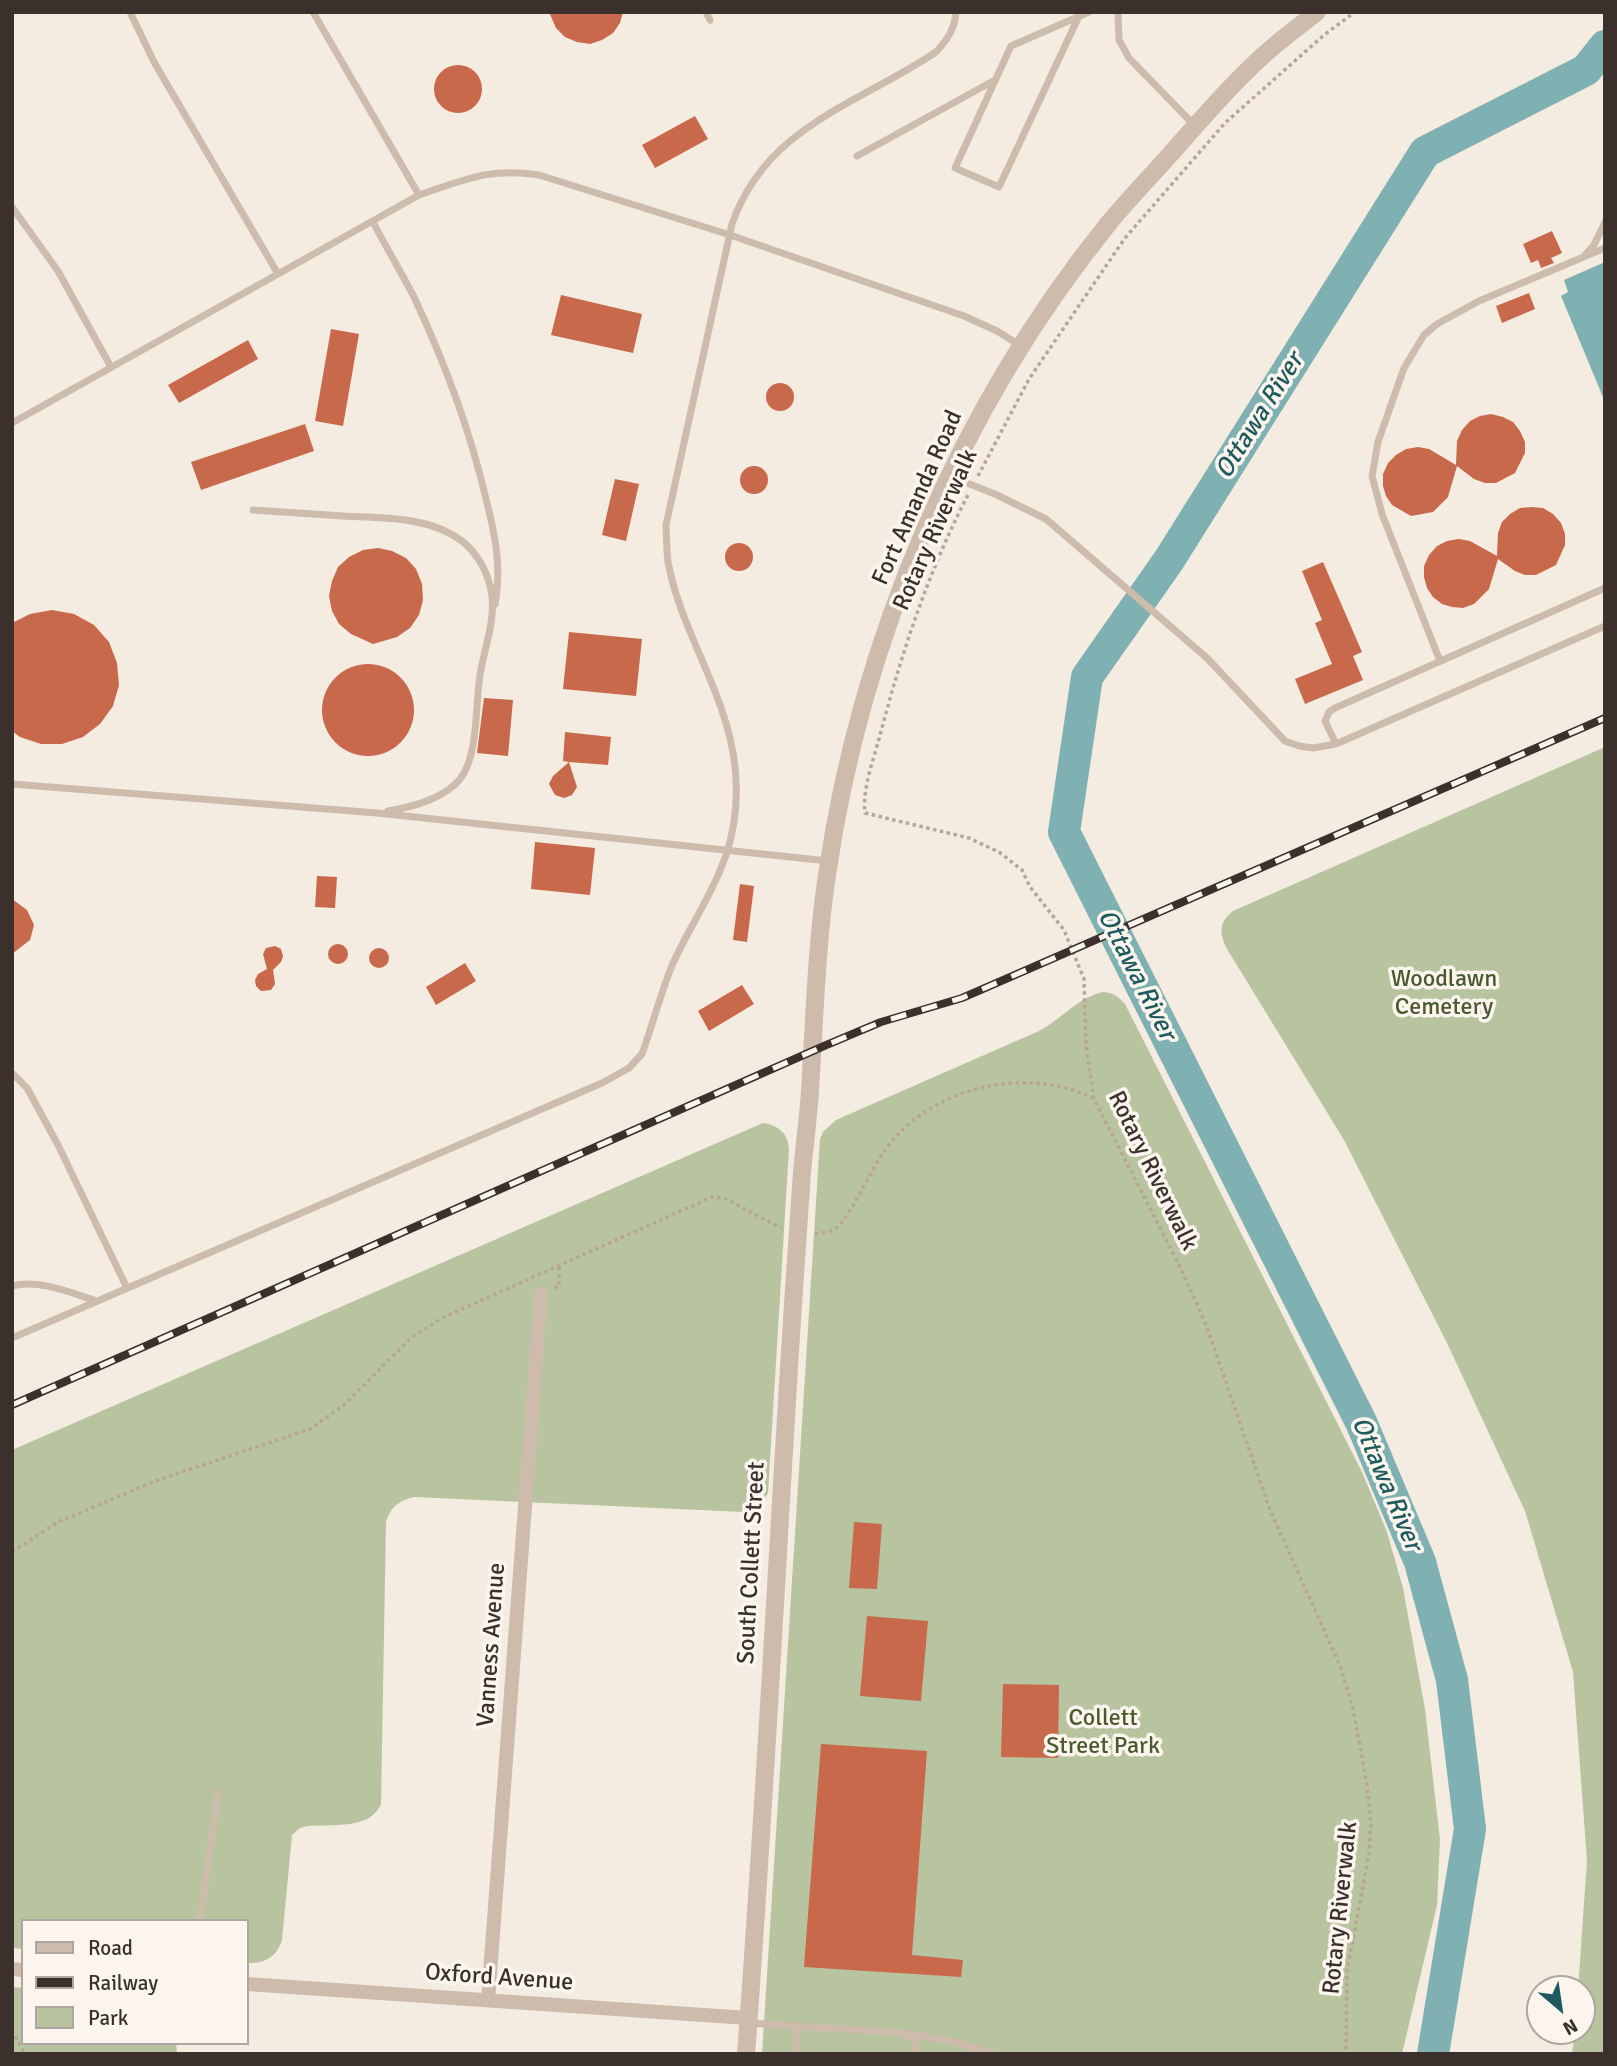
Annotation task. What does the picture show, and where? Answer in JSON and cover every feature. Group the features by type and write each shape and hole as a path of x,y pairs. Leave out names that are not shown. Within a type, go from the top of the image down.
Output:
{"street":[{"name":"Fort Amanda Road","path":"811,1076 814,990 829,861 847,771 868,687 899,597 950,475 975,426 1022,347 1108,224 1195,126 1271,48 1317,12"},
{"name":"South Collett Street","path":"746,2054 780,1492 811,1076"},
{"name":"Vanness Avenue","path":"488,2000 541,1293"},
{"name":"Oxford Avenue","path":"248,1984 748,2020"}],"lane":[{"path":"130,12 154,62 278,274"},
{"path":"706,12 710,20"},
{"path":"12,1338 602,1083 629,1068 642,1054 671,969 729,850 736,816 735,767 730,738 715,689 677,596 669,566 666,525 740,200 772,156 792,138 818,120 936,52 948,39 956,21 956,12"},
{"path":"1079,16 999,187 955,168 1011,46 1079,16 1089,12"},
{"path":"1118,12 1119,40 1129,58 1195,126"},
{"path":"315,13 418,195"},
{"path":"857,156 995,80"},
{"path":"12,423 418,195 489,173 513,171 539,175 730,235 964,316 997,331 1022,347"},
{"path":"12,207 58,271 111,367"},
{"path":"373,222 413,296 460,407 494,531 498,565 498,590 480,676 470,757 462,777 435,797 414,805 377,813"},
{"path":"1582,257 1594,245 1605,222"},
{"path":"1440,661 1375,493 1372,476 1378,442 1404,368 1424,335 1437,324 1467,307 1605,248"},
{"path":"950,475 1046,519 1207,658 1285,741 1299,746 1313,748 1336,744 1605,626"},
{"path":"253,510 400,519 425,524 447,533 463,542 481,564 491,589 493,615"},
{"path":"1336,744 1325,726 1329,712 1605,588"},
{"path":"12,784 377,813 829,861"},
{"path":"13,1072 27,1088 58,1145 127,1288"},
{"path":"12,1286 29,1284 98,1301"},
{"path":"200,1919 218,1792"},
{"path":"748,2020 900,2033 954,2042 996,2054"},
{"path":"796,2054 797,2026"},
{"path":"900,2033 914,2039 917,2054"}],"path":[{"name":"Rotary Riverwalk","path":"1346,2054 1348,1971 1369,1854 1371,1823 1353,1709 1341,1668 1270,1510 1207,1327 1182,1271 1094,1098 1086,1045 1084,979 1064,930 1030,887 1021,870 999,852 969,838 885,820 865,813 869,776 917,609 951,527 1029,379 1125,238 1225,123 1324,35 1355,12"},
{"path":"12,1552 58,1522 155,1481 310,1429 344,1405 411,1338 442,1318 712,1197 724,1198 798,1235 827,1232 836,1228 848,1211 885,1149 913,1121 948,1099 976,1087 1012,1082 1074,1089 1094,1098"},
{"path":"12,2030 25,2054"}],"green space":[{"name":"Woodlawn Cemetery","path":"1605,747 1605,2054 1572,2054 1573,2045 1596,2045 1596,1975 1579,1975 1587,1861 1573,1672 1525,1511 1447,1343 1344,1140 1227,949 1222,928 1225,919 1233,911"},
{"name":"Collett Street Park","path":"1102,992 1115,995 1125,1004 1362,1472 1387,1532 1403,1588 1425,1709 1440,1840 1437,1905 1402,2054 762,2054 820,1139 823,1132 836,1120 1039,1031 1084,999"},
{"path":"763,1123 781,1131 787,1138 789,1149 768,1493 755,1508 744,1512 414,1497 393,1508 386,1522 381,1804 376,1812 360,1822 308,1826 300,1828 292,1835 282,1940 277,1951 264,1961 248,1963 248,1919 21,1919 21,1949 12,1948 12,1450"},
{"path":"12,1987 21,1988 21,2045 176,2045 177,2054 12,2054"}],"water":[{"path":"1605,262 1605,402 1561,296 1568,292 1564,280"}],"building":[{"path":"549,12 623,12 613,33 590,44 565,37 556,28"},
{"path":"458,65 475,72 482,89 475,106 458,113 441,106 434,89 441,72"},
{"path":"695,116 708,139 655,168 642,145"},
{"path":"1552,231 1562,253 1551,258 1554,263 1541,268 1538,260 1531,263 1523,244"},
{"path":"1529,293 1535,309 1502,323 1496,306"},
{"path":"561,295 642,314 633,353 551,335"},
{"path":"331,329 359,334 343,426 315,421"},
{"path":"248,340 258,359 179,403 168,385"},
{"path":"780,383 790,387 794,397 790,407 780,411 770,407 766,397 770,387"},
{"path":"1491,414 1513,422 1525,442 1525,453 1515,473 1496,483 1485,483 1474,479 1457,466 1448,497 1433,512 1411,516 1392,505 1383,486 1383,474 1396,455 1406,449 1418,447 1429,449 1456,465 1457,441 1462,430 1470,421"},
{"path":"305,424 314,451 201,490 191,462"},
{"path":"754,466 764,470 768,480 764,490 754,494 744,490 740,480 744,470"},
{"path":"615,479 639,484 626,541 602,535"},
{"path":"1520,508 1543,508 1561,523 1565,545 1556,565 1536,575 1525,575 1498,559 1489,589 1474,604 1463,608 1452,607 1433,597 1427,588 1424,566 1437,546 1459,539 1470,541 1497,556 1498,533 1502,522"},
{"path":"739,543 749,547 753,557 749,567 739,571 729,567 725,557 729,547"},
{"path":"378,548 406,558 416,569 422,584 423,600 419,615 410,628 397,637 373,644 351,634 339,624 332,611 329,596 338,567 363,550"},
{"path":"1323,562 1362,652 1353,656 1363,680 1305,704 1295,679 1332,664 1315,623 1322,620 1302,571"},
{"path":"52,610 74,614 94,625 109,642 117,663 119,685 113,706 100,724 83,737 62,744 41,744 20,737 12,731 12,623 30,614"},
{"path":"569,632 642,639 636,696 563,689"},
{"path":"359,664 377,664 394,671 407,684 414,701 414,719 407,736 394,749 377,756 359,756 342,749 329,736 322,719 322,701 329,684 342,671"},
{"path":"484,698 513,700 508,756 477,753"},
{"path":"565,732 611,737 608,765 563,761"},
{"path":"569,762 577,787 572,795 564,798 555,795 549,784 553,776"},
{"path":"535,842 595,848 590,895 531,889"},
{"path":"317,876 337,877 335,908 315,907"},
{"path":"740,884 754,886 747,942 733,940"},
{"path":"12,899 27,910 34,925 30,940 12,954"},
{"path":"338,944 345,947 348,954 345,961 338,964 331,961 328,954 331,947"},
{"path":"275,946 281,949 283,956 273,970 275,984 271,990 261,991 255,980 258,974 267,969 263,954 266,948"},
{"path":"379,948 386,951 389,958 386,965 379,968 372,965 369,958 372,951"},
{"path":"465,963 476,981 436,1005 426,987"},
{"path":"742,985 754,1004 709,1031 698,1011"},
{"path":"854,1522 882,1524 877,1589 849,1588"},
{"path":"867,1616 928,1621 921,1701 860,1696"},
{"path":"1003,1684 1059,1685 1058,1758 1001,1757"},
{"path":"821,1744 927,1751 912,1955 963,1960 961,1977 804,1967"}],"waterway":[{"name":"Ottawa River","path":"1433,2054 1470,1829 1452,1680 1420,1562 1361,1422 1064,832 1087,677 1169,560 1425,152 1586,70 1605,46"}],"railway":[{"path":"12,1405 824,1046 881,1022 962,998 1605,718"}]}
